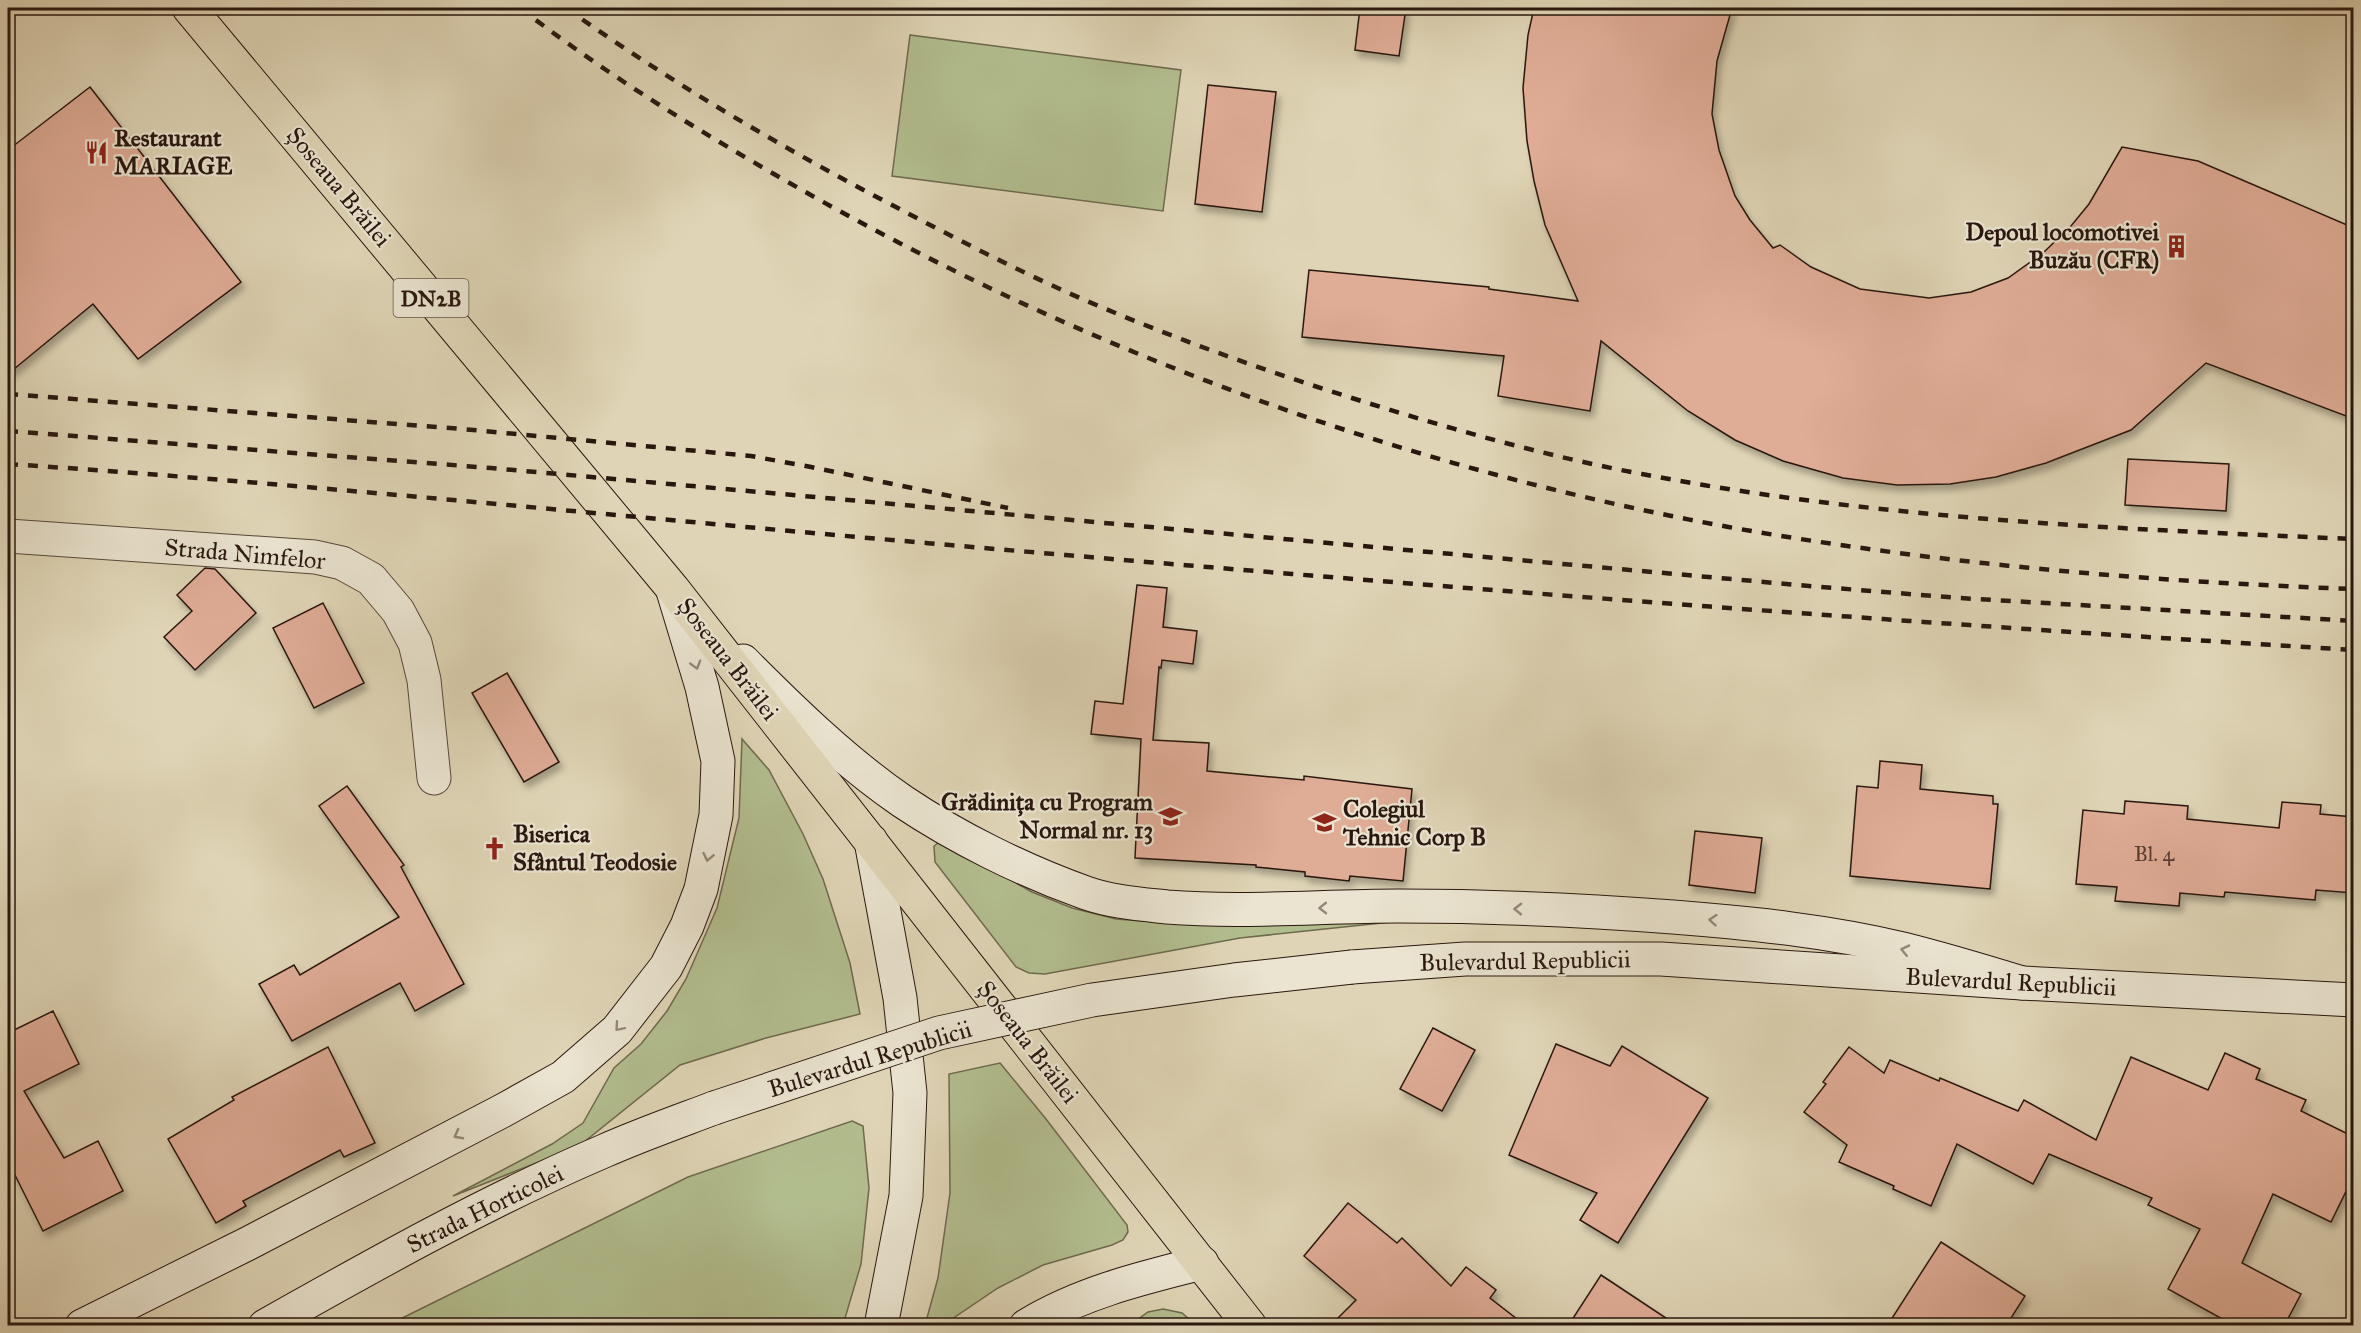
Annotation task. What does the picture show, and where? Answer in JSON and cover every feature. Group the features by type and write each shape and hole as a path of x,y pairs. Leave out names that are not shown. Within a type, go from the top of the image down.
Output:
{"main road":[{"name":"Șoseaua Brăilei","path":"189,8 673,589 1250,1326"},
{"name":"Strada Nimfelor","path":"8,536 315,557 342,563 371,579 398,611 416,643 424,680 434,778"},
{"path":"673,589 816,733 901,800 974,843 1087,893 1130,904 1181,908 1239,910 1410,906 1593,911 1719,920 1778,927 1901,948 2022,983"},
{"path":"82,1326 278,1228 502,1111 563,1077 617,1030 666,967 687,926 701,889 716,815 718,761 702,687 673,589"},
{"path":"871,841 900,999 910,1093 906,1196 881,1326"},
{"name":"Bulevardul Republicii","path":"714,1108 939,1033 1092,1000 1234,980 1352,967 1465,959 1661,959 2022,983 2354,1000"},
{"name":"Strada Horticolei","path":"265,1326 391,1256 504,1198 603,1151 714,1108"},
{"path":"1026,1326 1080,1300 1137,1279 1202,1263"}],"green space":[{"path":"910,35 1181,70 1163,211 892,176"},
{"path":"742,739 769,770 803,834 823,879 850,963 860,1014 766,1038 680,1065 579,1146 453,1196 552,1144 583,1123 614,1068 641,1044 667,1011 686,979 717,908 739,818"},
{"path":"941,841 1032,892 1072,908 1116,919 1181,924 1401,921 1240,938 1045,974 1029,973 1016,967 935,862 934,846"},
{"path":"1000,1063 1127,1225 1128,1232 1123,1240 1112,1245 1043,1265 998,1288 943,1325 925,1325 938,1278 950,1193 949,1074"},
{"path":"852,1121 863,1126 869,1188 861,1264 843,1325 388,1325 688,1177"},
{"path":"1163,1309 1182,1313 1196,1325 1130,1325 1148,1312"}],"building":[{"path":"1360,8 1406,8 1399,56 1355,50"},
{"name":"Depoul locomotivei Buzău (CFR)","path":"1534,8 1732,8 1717,61 1712,114 1719,150 1735,196 1750,220 1773,248 1780,245 1811,267 1860,289 1929,298 1971,292 2008,278 2043,253 2071,226 2089,204 2122,147 2198,161 2354,228 2354,419 2206,363 2131,430 2046,463 1996,477 1950,484 1897,485 1843,478 1783,461 1735,440 1688,411 1601,341 1590,411 1498,396 1504,356 1302,337 1309,270 1489,287 1489,289 1578,301 1545,225 1527,141 1523,88 1528,35"},
{"path":"1208,85 1276,92 1262,212 1195,204"},
{"path":"90,87 241,282 138,359 93,304 8,374 8,150"},
{"path":"2128,459 2229,464 2226,511 2125,505"},
{"path":"205,568 215,569 256,613 195,670 164,637 192,611 177,595"},
{"path":"1137,585 1167,588 1163,627 1197,631 1193,664 1162,660 1161,668 1159,667 1153,740 1209,743 1207,771 1304,780 1304,776 1412,789 1403,881 1350,876 1349,881 1305,876 1305,872 1256,867 1256,865 1135,858 1141,739 1091,734 1095,701 1123,704"},
{"path":"323,603 364,683 314,708 273,628"},
{"path":"507,673 559,762 524,782 472,693"},
{"path":"1880,761 1922,765 1920,789 1993,796 1993,804 1998,804 1990,889 1850,876 1857,786 1878,788"},
{"path":"347,786 404,865 401,867 464,984 415,1011 400,983 292,1041 259,984 294,965 300,975 399,917 319,806"},
{"path":"2125,801 2188,806 2187,819 2279,828 2282,802 2321,805 2320,814 2354,817 2354,893 2316,890 2315,900 2225,892 2224,897 2180,893 2179,906 2115,901 2117,887 2076,884 2083,810 2124,814"},
{"path":"1695,831 1762,838 1755,893 1689,885"},
{"path":"53,1011 79,1064 24,1091 64,1158 98,1141 123,1191 43,1231 8,1161 8,1033"},
{"path":"1433,1028 1475,1050 1442,1111 1400,1089"},
{"path":"1556,1044 1610,1066 1622,1046 1708,1098 1618,1243 1580,1220 1597,1193 1509,1155"},
{"path":"328,1047 375,1143 344,1157 340,1150 243,1201 246,1206 216,1223 168,1139 234,1100 232,1097"},
{"path":"1849,1047 1884,1073 1890,1060 2018,1111 2024,1100 2096,1140 2131,1057 2208,1090 2225,1053 2260,1069 2256,1079 2306,1100 2301,1111 2354,1137 2354,1175 2331,1222 2273,1194 2242,1263 2301,1294 2284,1326 2235,1326 2168,1289 2200,1229 2148,1205 2152,1198 2049,1154 2033,1184 1957,1144 1931,1206 1893,1189 1894,1186 1839,1162 1847,1145 1804,1112 1826,1084 1823,1082"},
{"path":"1348,1203 1397,1243 1402,1238 1451,1286 1466,1267 1496,1290 1490,1298 1526,1326 1330,1326 1356,1300 1304,1256"},
{"path":"1941,1242 2025,1296 2006,1326 1887,1326"},
{"path":"1601,1275 1678,1326 1568,1326"}],"railway":[{"path":"520,8 625,83 698,129 809,194 921,254 1034,309 1151,359 1269,404 1389,444 1510,478 1633,508 1831,544 1980,563 2130,577 2354,589"},
{"path":"566,8 644,61 766,136 892,205 1032,276 1117,314 1192,343 1416,418 1512,445 1609,468 1818,502 1997,520 2354,539"},
{"path":"8,394 462,429 751,456 1008,508"},
{"path":"8,431 491,468 1809,586 1959,598 2354,621"},
{"path":"8,464 235,481 1274,573 1994,627 2354,650"}],"place":[{"name":"Restaurant MARIAGE","path":"96,152"},
{"name":"Depoul locomotivei Buzău (CFR)","path":"2177,246"},
{"name":"Grădinița cu Program Normal nr. 13","path":"1171,816"},
{"name":"Colegiul Tehnic Corp B","path":"1325,823"},
{"name":"Biserica Sfântul Teodosie","path":"495,848"}]}
